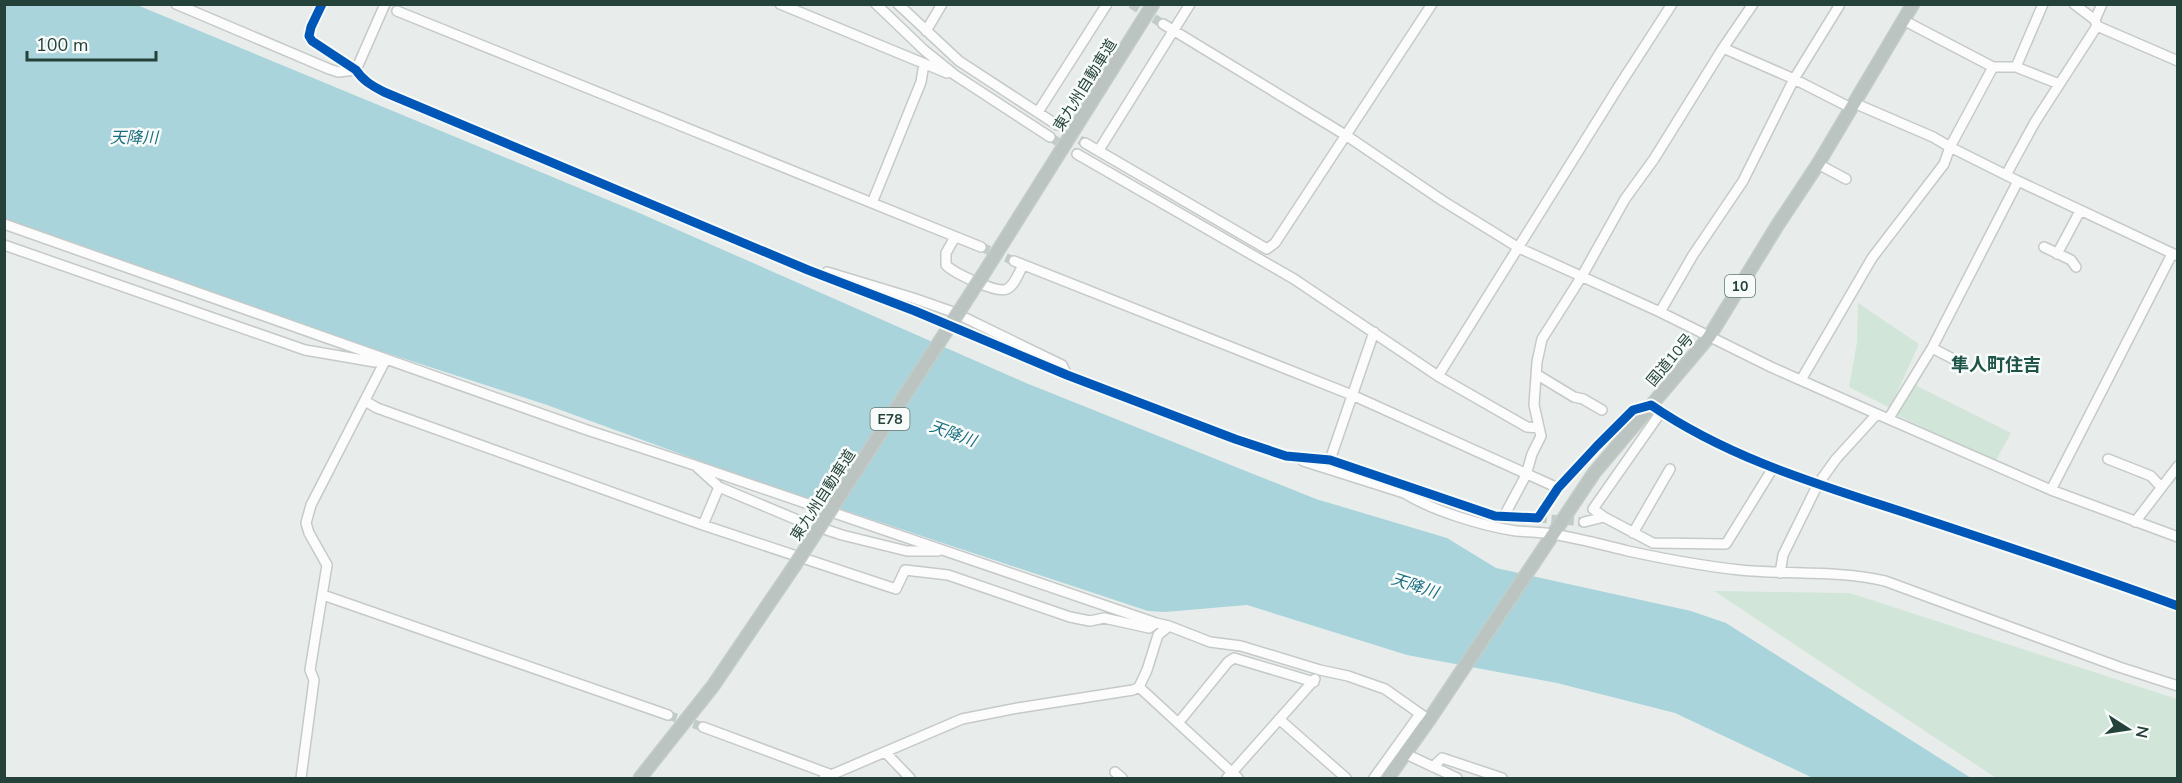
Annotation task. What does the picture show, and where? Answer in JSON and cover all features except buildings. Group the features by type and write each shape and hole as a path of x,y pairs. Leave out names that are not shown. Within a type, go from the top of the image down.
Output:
{"highway":[{"name":"東九州自動車道","path":"640,778 713,687 795,565 984,273 1152,4"},
{"name":"国道10号","path":"1388,778 1406,754 1425,717 1437,709 1594,473 1656,409 1709,337 1818,164 1905,21 1913,4"}],"street":[{"path":"176,4 329,69 338,72 356,70"},
{"path":"321,4 311,27 309,36 312,41 384,92 808,270 1235,440 1334,473 1404,493 1416,501 1491,526 1553,534 1650,556 1741,570 1840,574 1885,581 2119,667 2178,686"},
{"path":"356,70 385,4"},
{"path":"780,4 955,75"},
{"path":"876,4 924,50 955,75 1050,137"},
{"path":"898,4 959,61 1057,125"},
{"path":"926,31 942,4"},
{"path":"1038,112 1107,4"},
{"path":"1099,150 1190,4"},
{"path":"1432,4 1275,243 1267,249 1099,150 1087,144 1079,155 1294,279 1438,376 1527,428 1539,428"},
{"path":"1438,376 1672,4"},
{"path":"1503,518 1526,475 1532,454 1541,436 1534,405 1542,339 1582,276 1625,199 1654,159 1753,4"},
{"path":"1660,312 1693,255 1743,181 1794,80 1839,6 1838,4"},
{"path":"2016,67 2043,4"},
{"path":"2074,4 2096,23 2178,61"},
{"path":"2006,175 2035,122 2096,23 2102,4"},
{"path":"397,11 981,247"},
{"path":"1905,21 1994,68 2016,67 2059,84"},
{"path":"1163,24 1347,136 1519,248 1877,414 2051,490 2178,537"},
{"path":"1723,48 1852,106 1933,137 2018,182 2175,255 2051,490"},
{"path":"872,202 921,82 924,64"},
{"path":"1801,380 1872,258 1944,164 1950,147 1994,68"},
{"path":"1818,164 1846,179"},
{"path":"1890,418 1932,348 2018,182"},
{"path":"2057,254 2080,211"},
{"path":"4,224 587,430 946,550 1210,642 1241,646 1348,676 1384,689 1425,717 1374,778"},
{"path":"955,237 946,253 946,265 952,271 998,290 1006,289 1013,284 1019,263 1352,395 1558,488"},
{"path":"4,245 305,350 375,362 386,359"},
{"path":"2043,247 2071,260 2076,267"},
{"path":"1330,460 1374,332"},
{"path":"1932,348 1963,364"},
{"path":"301,778 315,680 310,670 327,565 306,523 311,505 386,359"},
{"path":"1536,374 1574,397 1583,399 1602,410"},
{"path":"365,401 377,408 703,525 896,590 905,570 948,575 1071,617 1090,621 1104,618 1149,628 1156,623"},
{"path":"1286,456 1330,460 1503,518 1538,518 1558,488 1633,410 1656,409 1716,444 1773,468 2178,606"},
{"path":"1656,409 1593,509 1633,533 1653,543 1726,544 1773,468"},
{"path":"1780,573 1783,555 1818,484 1836,459 1877,414"},
{"path":"2108,459 2151,476 2160,487"},
{"path":"694,465 719,487 800,521 842,535 907,551 946,550"},
{"path":"2135,522 2178,466"},
{"path":"1633,533 1670,469"},
{"path":"703,525 719,487"},
{"path":"1470,508 1491,526"},
{"path":"1584,522 1604,517"},
{"path":"1650,556 1653,543"},
{"path":"323,595 668,716"},
{"path":"703,727 828,777 962,719 1139,687 1158,635 1169,626"},
{"path":"1179,722 1233,658 1314,682"},
{"path":"1139,687 1179,722 1232,777 1279,719 1314,682 1320,670"},
{"path":"1279,719 1346,778"},
{"path":"885,752 910,778"},
{"path":"1406,754 1451,777"},
{"path":"1433,767 1442,758 1502,778"}],"green space":[{"path":"1858,303 1919,344 1890,408 1849,387 1857,342"},
{"path":"1913,384 2011,433 1995,462 1897,415"},
{"path":"1714,591 1850,593 2177,699 2177,778 1996,778"}],"water":[{"name":"天降川","path":"5,5 137,5 637,212 1026,383 1316,499 1447,538 1496,568 1691,611 1726,623 1971,778 1813,778 1675,713 1557,683 1407,655 1247,605 1165,612 1148,611 738,475 547,405 257,311 5,222"}],"tunnel":[{"path":"1131,4 1163,24"},
{"path":"1057,125 1085,143"},
{"path":"1050,137 1077,154"},
{"path":"981,247 1014,261"},
{"path":"1538,518 1584,522"},
{"path":"668,715 703,727"}],"cycle path":[{"path":"322,4 311,27 309,36 312,41 384,92 808,270 915,311 1067,375 1286,456 1330,460 1495,516 1538,518 1558,488 1597,446 1633,410 1651,405 1713,441 1779,470 2178,606"}],"district":[{"name":"隼人町住吉","path":"1996,365"}]}
